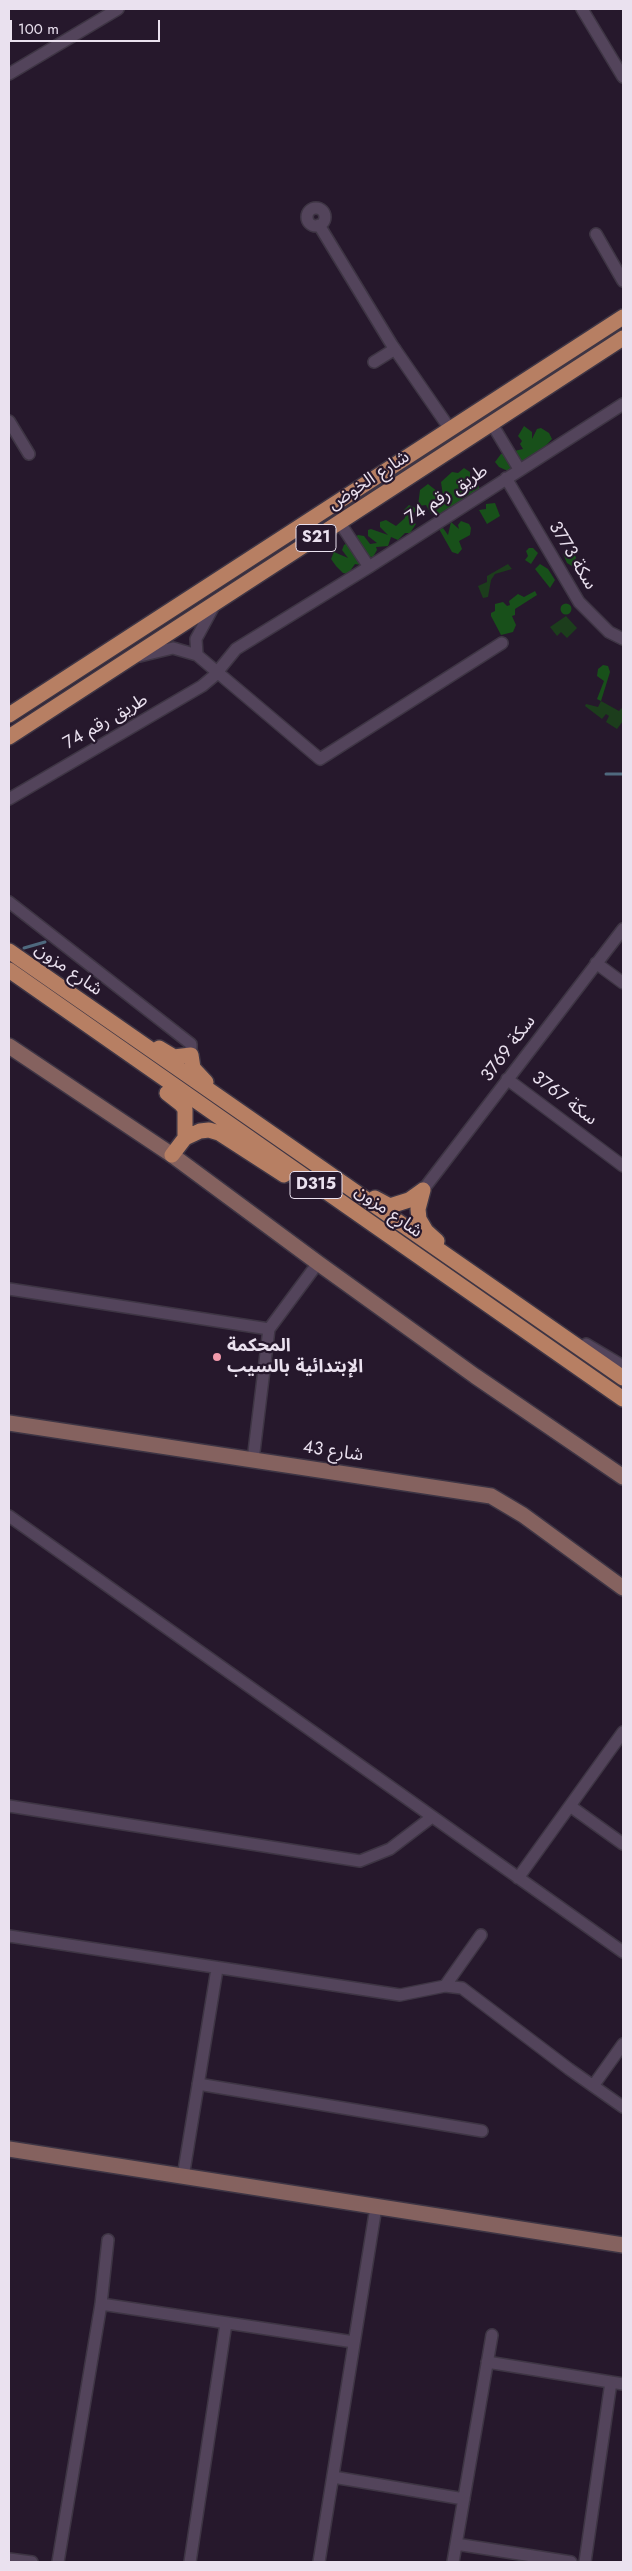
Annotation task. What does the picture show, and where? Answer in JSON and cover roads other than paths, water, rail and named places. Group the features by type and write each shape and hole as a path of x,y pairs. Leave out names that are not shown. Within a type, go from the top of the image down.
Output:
{"main road":[{"name":"شارع الخوض","path":"9,715 623,317"},
{"name":"شارع الخوض","path":"9,737 623,338"},
{"name":"شارع مزون","path":"9,951 623,1378"},
{"name":"شارع مزون","path":"9,970 78,1020 623,1398"},
{"path":"78,1020 97,1042 182,1104 186,1116 185,1138"},
{"path":"118,1028 138,1035 174,1056 191,1055 192,1068 199,1076 286,1143 390,1206 409,1200 423,1190"},
{"path":"172,1155 185,1138 204,1130 219,1133 308,1190 337,1200"},
{"path":"423,1190 418,1210 419,1219 426,1231 487,1285"}],"street":[{"path":"9,74 118,9"},
{"path":"582,9 623,77"},
{"path":"319,225 395,349 450,429"},
{"path":"596,234 623,281"},
{"path":"374,362 395,349"},
{"name":"طريق رقم 74","path":"9,799 202,686 217,672 236,649 369,567 623,404"},
{"path":"492,424 519,469"},
{"path":"10,427 29,454"},
{"name":"سكة 3773","path":"506,478 579,602 610,632 623,639"},
{"path":"340,523 369,567"},
{"path":"197,655 196,639 215,604"},
{"path":"131,658 173,648 197,655 320,759 502,643"},
{"path":"9,902 191,1044 191,1055"},
{"name":"سكة 3769","path":"423,1190 623,929"},
{"path":"596,963 623,983"},
{"path":"9,1046 172,1155 475,1376 623,1477"},
{"name":"سكة 3767","path":"507,1079 623,1166"},
{"path":"253,1460 269,1329 318,1263"},
{"path":"9,1289 269,1329"},
{"path":"548,1326 573,1337 623,1366"},
{"name":"شارع 43","path":"9,1423 490,1496 523,1515 623,1588"},
{"path":"9,1516 623,1952"},
{"path":"518,1878 623,1732"},
{"path":"9,1806 360,1861 390,1849 432,1817"},
{"path":"570,1806 623,1844"},
{"path":"445,1986 481,1935"},
{"path":"9,1936 217,1969 400,1995 445,1986 462,1988 623,2107"},
{"path":"183,2177 217,1969"},
{"path":"593,2086 623,2044"},
{"path":"198,2084 482,2131"},
{"path":"9,2150 623,2245"},
{"path":"319,2562 376,2207"},
{"path":"58,2562 100,2304 108,2240"},
{"path":"100,2304 354,2342"},
{"path":"190,2562 226,2322"},
{"path":"453,2562 492,2335"},
{"path":"487,2362 623,2384"},
{"path":"585,2562 611,2382"},
{"path":"333,2477 464,2499"},
{"path":"456,2544 571,2562"},
{"path":"9,2559 32,2562"}],"waterway":[{"path":"606,774 623,774"},
{"path":"24,948 45,942"}],"place":[{"name":"المحكمة الإبتدائية بالسيب","path":"217,1357"}]}
